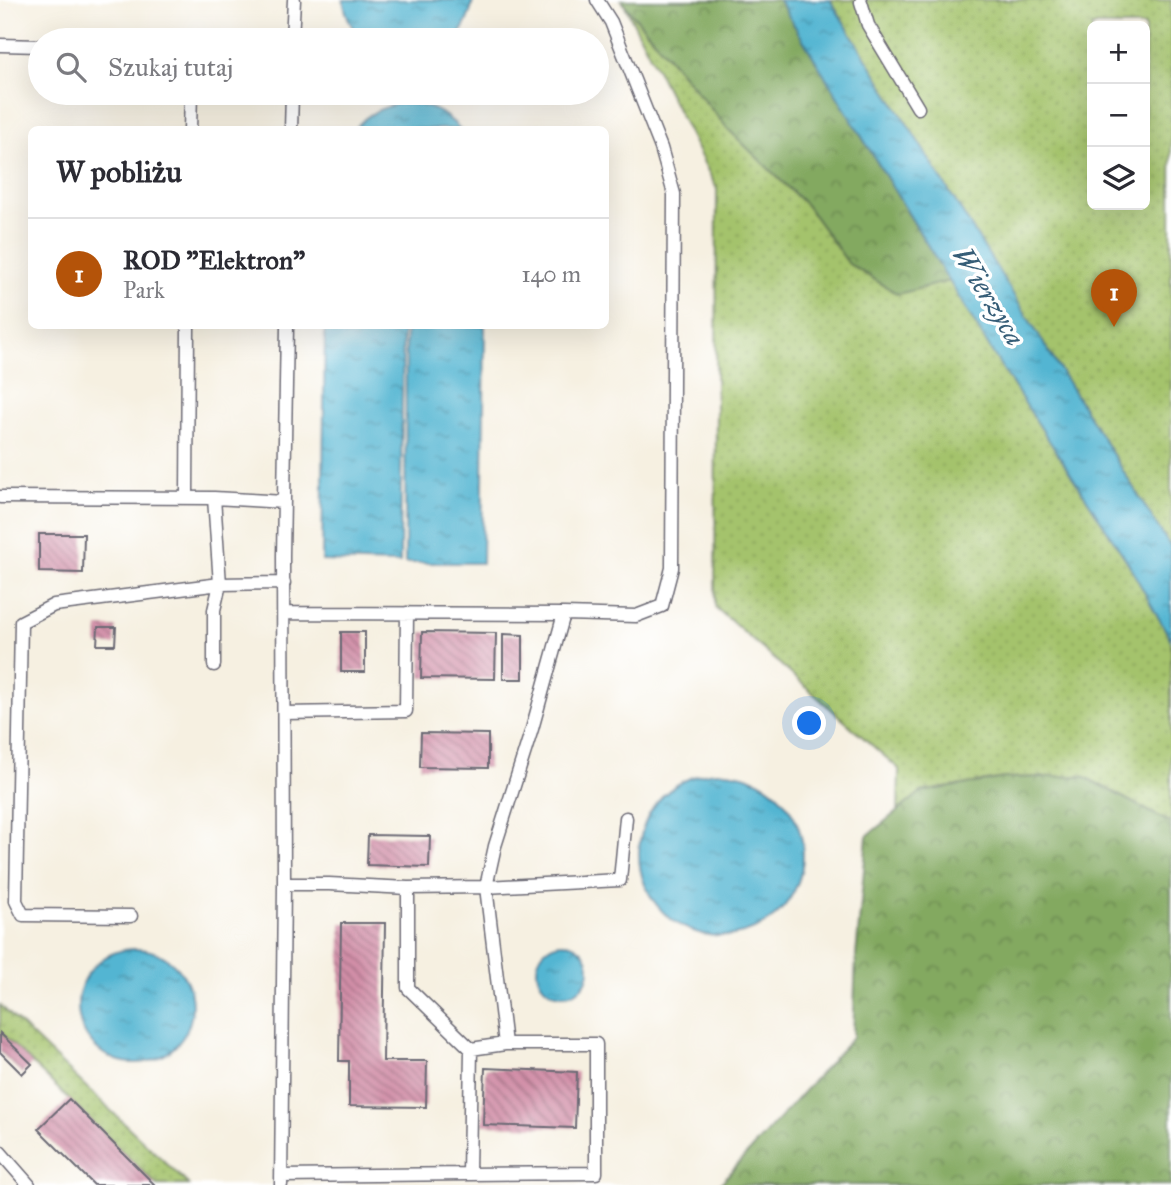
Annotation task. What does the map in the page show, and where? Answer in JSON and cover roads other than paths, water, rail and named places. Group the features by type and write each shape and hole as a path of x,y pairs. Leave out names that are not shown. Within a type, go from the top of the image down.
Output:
{"lane":[{"path":"293,28 294,0"},
{"path":"284,613 636,616 662,606 672,568 674,194 662,148 611,22 597,0"},
{"path":"861,1 868,25 918,108"},
{"path":"0,45 28,46"},
{"path":"190,126 191,105"},
{"path":"291,126 292,105"},
{"path":"187,497 188,329"},
{"path":"287,329 281,1180 596,1172 596,1044 505,1044 471,1049"},
{"path":"0,497 187,497 284,502"},
{"path":"214,498 220,584 214,610 214,665"},
{"path":"131,916 23,915 16,901 20,622 54,605 220,584 284,583"},
{"path":"285,713 406,711 407,613"},
{"path":"505,1044 486,887 495,846 532,729 564,614"},
{"path":"284,884 408,888 620,880 626,818"},
{"path":"408,888 408,988 471,1049 469,1174"},
{"path":"0,1152 29,1185"}],"water":[{"path":"343,0 473,0 464,28 352,28"},
{"name":"Wierzyca","path":"779,0 830,0 1171,548 1171,640 1127,561 999,363"},
{"path":"420,105 434,109 457,126 358,126 388,106"},
{"path":"325,329 403,329 400,563 322,561"},
{"path":"406,329 485,329 482,563 405,563"},
{"path":"721,772 752,779 779,796 796,823 803,854 796,885 779,912 752,929 721,936 690,929 663,912 646,885 639,854 646,823 663,796 690,779"},
{"path":"563,943 573,945 581,951 587,959 587,979 581,987 573,993 563,995 553,993 545,987 539,979 537,969 539,959 545,951 553,945"},
{"path":"135,949 157,954 175,966 187,984 192,1006 187,1028 175,1046 157,1058 135,1063 113,1058 95,1046 83,1028 78,1006 83,984 95,966 113,954"}],"place":[{"name":"ROD \"Elektron\"","path":"1114,327"}]}
